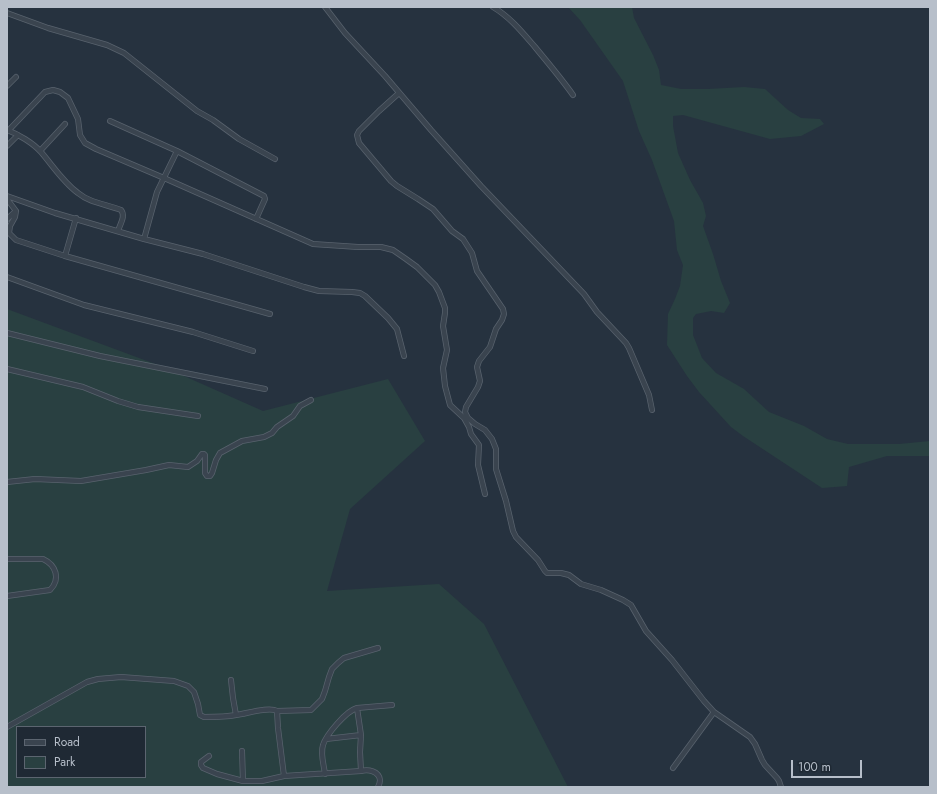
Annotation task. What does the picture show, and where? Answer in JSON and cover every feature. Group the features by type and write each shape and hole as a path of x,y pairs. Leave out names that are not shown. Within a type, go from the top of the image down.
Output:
{"street":[{"path":"325,7 345,33 385,76 481,186 584,294 597,312 626,343 649,395 652,410"},
{"path":"492,7 511,20 573,95"},
{"path":"7,13 48,28 107,45 124,53 197,111 239,139 275,159"},
{"path":"7,86 16,77"},
{"path":"118,231 123,217 123,212 81,196 62,178 40,150 18,135 8,131 45,92 53,90 60,92 68,98 78,119 80,135 85,143 313,244 381,247 393,250 428,278 440,292 445,308 443,326 447,350 443,368 448,401 453,409 464,418 469,427 470,434 479,444 478,465 485,494"},
{"path":"400,93 359,131 359,143 391,181 433,209 452,231 463,239 472,253 477,271 495,296 503,309 504,314 496,329 490,347 479,361 477,367 480,381 466,407 464,418"},
{"path":"110,121 177,151 264,196 265,199 256,219"},
{"path":"40,150 65,124"},
{"path":"7,146 18,135"},
{"path":"144,238 157,192 177,151"},
{"path":"7,196 118,231 203,254 304,287 319,291 360,293 378,307 396,329 404,356"},
{"path":"7,199 16,211 16,217 10,226 9,233 16,240 65,256 270,314"},
{"path":"7,219 16,211"},
{"path":"65,256 76,218"},
{"path":"7,277 84,305 193,332 253,351"},
{"path":"7,333 100,356 265,390"},
{"path":"7,369 83,387 138,407 198,416"},
{"path":"7,482 36,479 81,481 169,465 188,466 197,461 202,454 205,455 206,476 210,476 220,453 242,441 264,437 272,433 293,416 300,406 311,400"},
{"path":"465,412 468,418 485,430 492,440 496,450 496,469 516,537 538,560 547,573 561,573 569,576 581,584 623,600 631,606 646,631 672,660 704,701 714,712 750,737 765,765 777,778 781,787"},
{"path":"7,559 42,559 47,561 52,566 57,576 50,590 7,596"},
{"path":"7,728 87,682 98,679 121,677 174,681 188,686 194,692 200,715 204,718 236,716 255,711 274,709 277,711 312,710 322,699 332,670 338,663 344,658 378,648"},
{"path":"232,680 236,716"},
{"path":"325,774 322,753 323,745 344,716 352,709 392,705"},
{"path":"357,708 361,736 361,771"},
{"path":"277,711 284,776"},
{"path":"673,768 714,712"},
{"path":"326,739 361,736"},
{"path":"242,751 243,781"},
{"path":"209,756 201,762 203,768 217,774 243,781 262,781 284,776 367,770 378,775 380,779 378,787"}],"green space":[{"path":"568,7 632,7 634,18 659,70 661,85 681,89 744,87 765,89 788,110 801,118 820,119 824,124 801,136 770,139 683,115 673,116 673,126 678,153 690,180 703,203 706,216 703,226 721,281 730,303 724,313 711,311 696,314 693,318 693,335 702,358 716,373 744,389 769,412 804,426 827,439 848,444 899,444 930,441 930,456 887,456 849,467 847,486 822,488 731,427 699,392 667,345 668,314 680,286 683,265 677,250 674,221 652,160 639,131 623,81 580,20"},
{"path":"7,309 166,368 263,411 388,379 425,441 350,509 327,591 439,584 484,624 568,787 7,787"}]}
